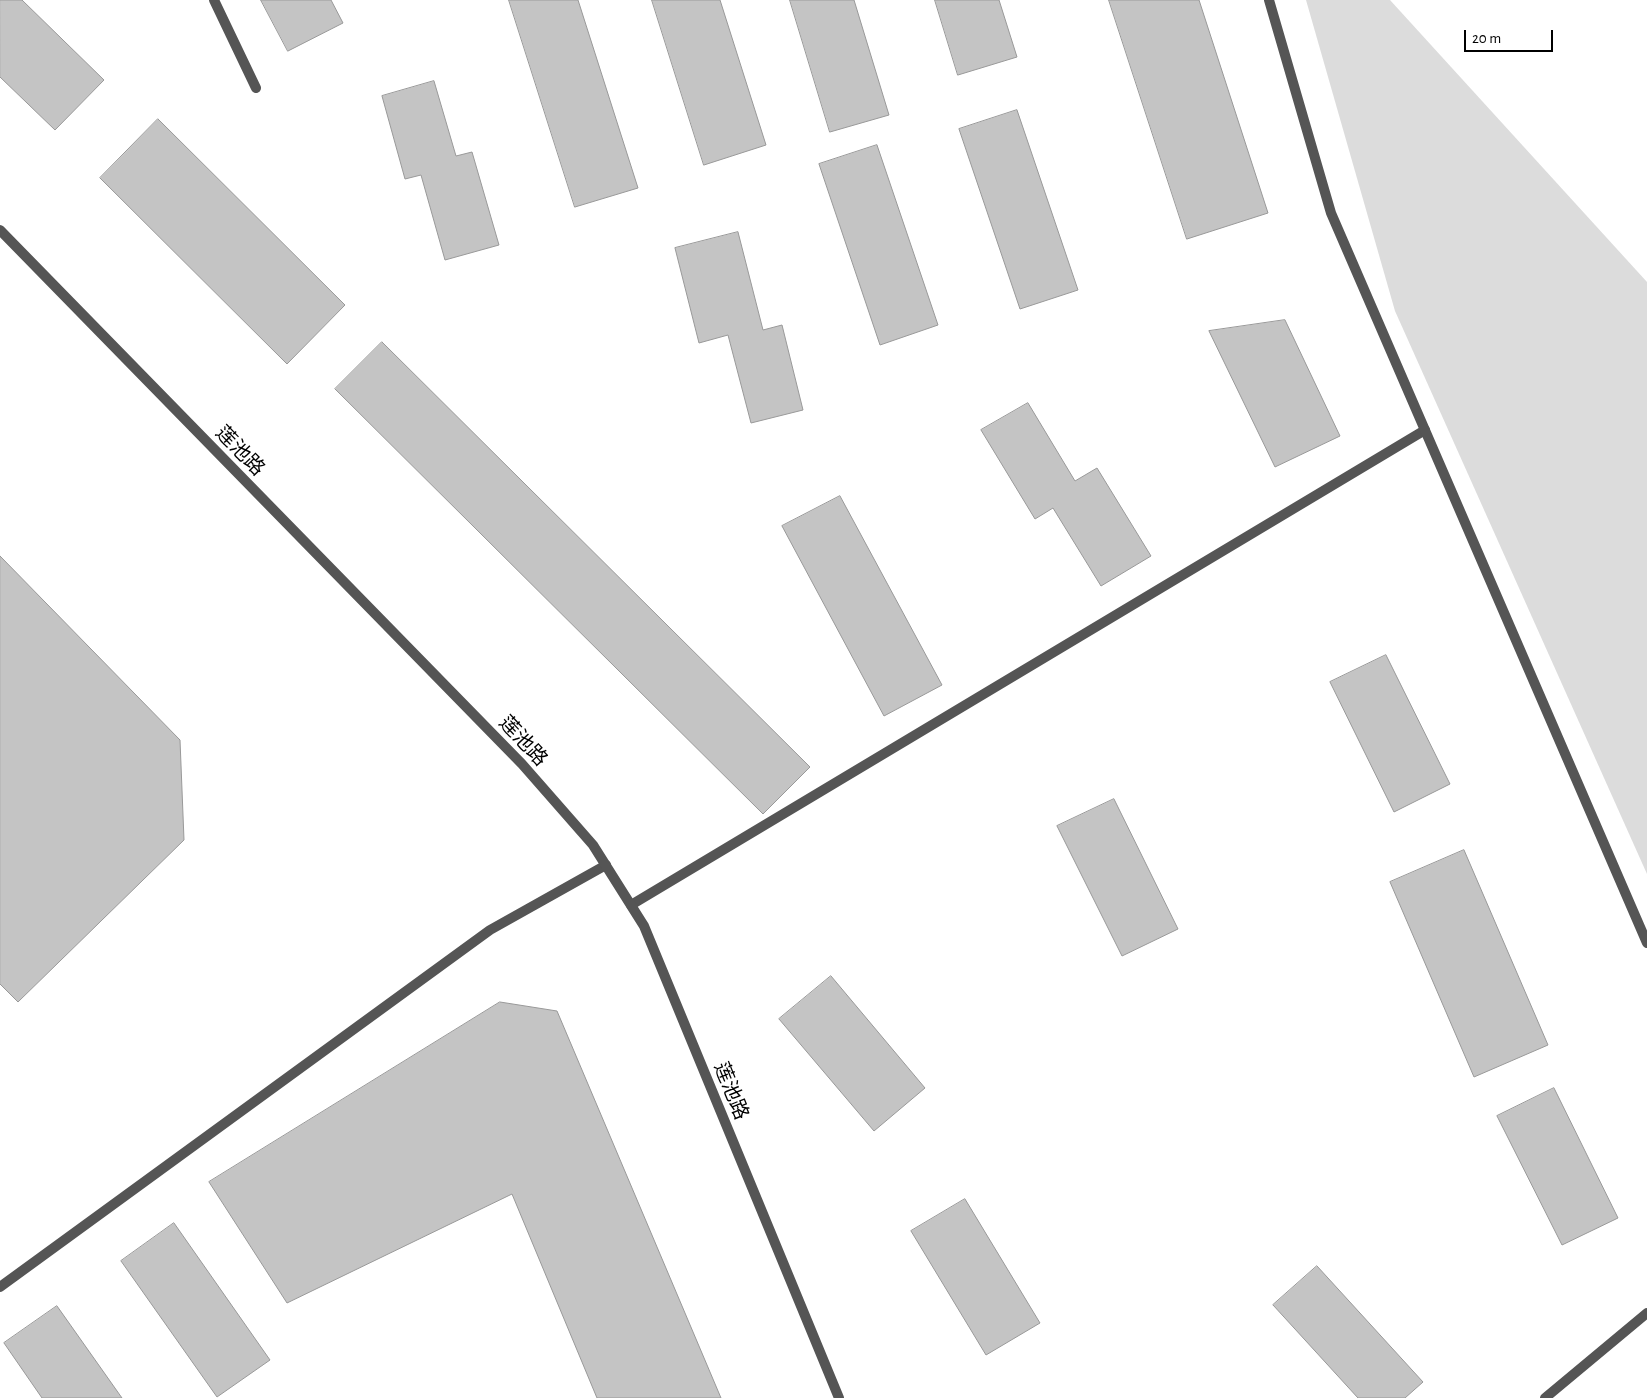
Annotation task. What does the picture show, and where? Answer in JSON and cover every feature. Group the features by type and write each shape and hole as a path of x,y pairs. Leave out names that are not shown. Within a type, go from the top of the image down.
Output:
{"street":[{"path":"214,0 256,88"},
{"path":"1268,0 1331,213 1647,943"},
{"name":"莲池路","path":"0,230 522,764 593,845 644,926 839,1398"},
{"path":"631,905 1425,430"},
{"path":"0,1287 490,930 606,865"},
{"path":"1545,1398 1647,1313"}],"shaded area":[{"path":"1306,0 1390,0 1647,282 1647,874 1395,311"}],"building":[{"path":"0,0 22,0 104,80 55,130 0,77"},
{"path":"261,0 331,0 343,23 288,51"},
{"path":"509,0 578,0 638,188 575,207"},
{"path":"652,0 720,0 766,145 704,165"},
{"path":"790,0 854,0 889,115 830,132"},
{"path":"935,0 999,0 1017,57 958,75"},
{"path":"1109,0 1199,0 1268,213 1187,239"},
{"path":"434,81 456,156 472,152 499,245 445,260 421,175 405,179 382,96"},
{"path":"1017,110 1078,290 1020,309 959,129"},
{"path":"158,119 345,305 287,364 100,178"},
{"path":"877,145 938,325 880,345 819,164"},
{"path":"738,232 763,330 782,325 803,410 751,423 728,335 699,343 675,248"},
{"path":"1285,320 1340,436 1275,467 1209,331"},
{"path":"382,342 810,767 763,814 335,389"},
{"path":"1028,403 1075,481 1097,468 1151,556 1101,586 1053,508 1035,519 981,430"},
{"path":"840,496 942,685 884,716 782,526"},
{"path":"0,556 180,740 184,840 18,1002 0,984"},
{"path":"1386,655 1450,784 1394,812 1330,682"},
{"path":"1114,799 1178,929 1122,956 1057,826"},
{"path":"1464,850 1548,1045 1474,1077 1390,882"},
{"path":"831,976 925,1088 874,1131 779,1019"},
{"path":"500,1002 557,1011 721,1398 597,1398 512,1194 287,1303 209,1182"},
{"path":"1554,1088 1618,1218 1562,1245 1497,1116"},
{"path":"965,1199 1040,1323 986,1355 911,1231"},
{"path":"174,1223 270,1360 217,1397 121,1261"},
{"path":"1317,1266 1423,1382 1405,1398 1358,1398 1273,1305"},
{"path":"57,1306 122,1398 42,1398 4,1343"}]}
